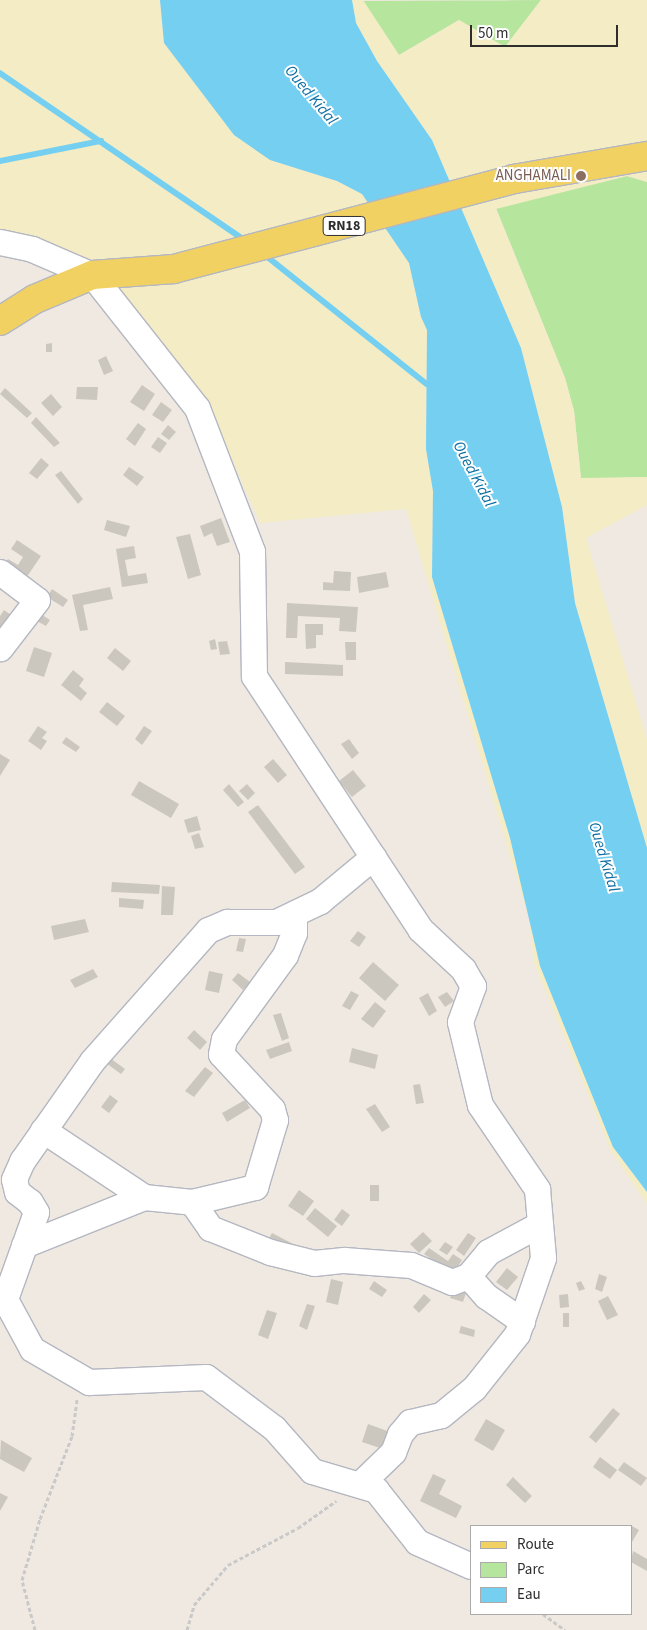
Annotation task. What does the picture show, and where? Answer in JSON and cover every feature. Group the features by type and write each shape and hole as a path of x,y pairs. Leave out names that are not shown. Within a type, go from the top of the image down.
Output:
{"main road":[{"name":"RN18","path":"0,321 35,299 92,275 174,269 514,179 647,156"}],"street":[{"path":"0,242 32,250 92,275 198,408 252,551 254,676 420,929 463,970 474,986 460,1022 480,1105 537,1190 543,1258 517,1334 474,1388 441,1415 410,1422 400,1434 393,1452 360,1484"},
{"path":"0,572 37,600 0,648"},
{"path":"373,857 320,901 276,922 227,922 208,930 92,1060 22,1161 14,1179 16,1192 30,1202 36,1212 3,1293 32,1349 86,1380 206,1377 274,1428 312,1471 376,1490 417,1542 470,1566"},
{"path":"43,1130 144,1197 192,1202 255,1187 275,1120 273,1114 221,1054 224,1039 285,955 294,933 294,914"},
{"path":"24,1245 144,1197"},
{"path":"192,1202 210,1228 270,1252 314,1263 344,1260 410,1266 452,1282 468,1276 488,1252 540,1224"},
{"path":"468,1276 486,1296 522,1320"}],"path":[{"path":"35,1630 22,1580 40,1519 72,1436 77,1398 86,1380"},
{"path":"187,1630 194,1605 228,1565 298,1528 360,1484"},
{"path":"544,1615 565,1630"}],"green space":[{"path":"541,0 505,47 459,20 399,55 363,1"},
{"path":"627,176 647,182 647,477 581,479 574,411 565,378 496,208"}],"sand":[{"path":"0,0 160,0 164,43 270,160 337,181 362,194 409,263 421,317 427,330 426,449 433,491 432,577 510,838 529,919 406,509 260,523 219,430 94,298 19,244 0,244"},
{"path":"352,0 363,0 399,55 459,20 505,47 541,0 647,0 647,182 627,176 496,209 565,378 574,411 581,478 647,477 647,505 586,538 647,739 647,848 575,603 562,507 521,348 432,140 377,61 356,23"},
{"path":"529,919 540,966 613,1147 647,1192 647,1204 611,1151 534,963"}],"water":[{"name":"Oued Kidal","path":"160,0 352,0 356,23 377,61 432,140 521,348 562,507 575,603 647,848 647,1192 613,1147 540,966 510,838 432,577 433,491 426,449 427,330 421,317 409,263 362,194 337,181 270,160 234,135 164,43"}],"building":[{"path":"52,343 52,352 46,352 46,344"},
{"path":"106,356 113,371 104,375 98,360"},
{"path":"142,385 155,394 144,411 130,402"},
{"path":"77,387 98,387 97,400 76,399"},
{"path":"5,388 32,413 27,418 0,394"},
{"path":"51,394 62,407 53,416 41,403"},
{"path":"161,402 172,410 163,422 152,415"},
{"path":"36,417 60,443 54,447 31,423"},
{"path":"138,423 146,429 135,446 126,439"},
{"path":"168,425 176,432 169,440 161,434"},
{"path":"158,437 167,443 160,453 151,447"},
{"path":"41,458 49,465 37,479 29,473"},
{"path":"129,467 144,477 137,486 123,475"},
{"path":"61,471 83,499 78,504 55,475"},
{"path":"221,518 230,542 217,546 212,533 204,537 200,526"},
{"path":"107,520 130,526 126,537 104,530"},
{"path":"190,534 201,575 188,579 176,537"},
{"path":"17,540 41,556 22,584 1,570 8,559 18,565 23,557 11,549"},
{"path":"134,546 136,558 125,560 128,576 146,573 148,583 122,587 116,549"},
{"path":"334,571 351,572 350,591 323,590 323,582 333,583"},
{"path":"386,572 389,587 359,593 357,577"},
{"path":"110,587 113,599 83,605 88,630 80,631 72,595"},
{"path":"52,589 68,600 63,607 47,597"},
{"path":"287,603 358,607 356,632 339,631 340,618 298,616 297,638 286,638"},
{"path":"4,610 14,617 0,635 0,616"},
{"path":"39,613 50,620 46,626 35,620"},
{"path":"305,624 323,624 323,635 316,635 316,648 306,649"},
{"path":"215,639 217,649 211,650 209,641"},
{"path":"227,641 230,654 220,655 218,642"},
{"path":"345,642 356,642 356,660 346,660"},
{"path":"34,647 52,653 44,677 26,671"},
{"path":"115,648 131,661 123,671 107,658"},
{"path":"285,662 343,665 343,676 285,674"},
{"path":"73,670 84,679 79,686 87,693 81,701 61,685"},
{"path":"107,702 125,716 117,726 99,712"},
{"path":"38,726 47,732 42,738 47,741 41,750 28,741"},
{"path":"144,726 152,731 142,745 135,739"},
{"path":"66,737 80,747 76,752 62,743"},
{"path":"349,739 359,753 352,759 341,744"},
{"path":"0,754 10,760 0,776"},
{"path":"273,759 287,775 278,783 264,767"},
{"path":"353,770 366,786 352,797 339,781"},
{"path":"139,781 179,804 171,818 131,795"},
{"path":"229,784 244,802 238,807 223,790"},
{"path":"247,784 255,793 248,800 239,791"},
{"path":"258,805 305,867 295,874 248,812"},
{"path":"197,816 201,830 188,833 184,820"},
{"path":"199,833 204,847 195,849 191,836"},
{"path":"112,882 160,885 159,894 111,892"},
{"path":"162,886 175,887 173,915 161,915"},
{"path":"119,898 144,900 143,909 119,907"},
{"path":"85,919 89,932 54,940 51,926"},
{"path":"358,931 366,937 359,947 350,941"},
{"path":"239,938 246,939 243,952 236,951"},
{"path":"373,962 399,985 385,1001 359,978"},
{"path":"93,969 98,977 75,988 70,980"},
{"path":"209,971 223,974 219,993 205,990"},
{"path":"238,973 250,982 243,990 232,980"},
{"path":"351,991 359,995 350,1010 342,1006"},
{"path":"447,992 454,1001 445,1007 438,997"},
{"path":"428,993 437,1011 429,1016 419,998"},
{"path":"375,1002 386,1011 373,1028 361,1019"},
{"path":"281,1013 289,1038 282,1041 273,1015"},
{"path":"194,1030 207,1042 200,1050 187,1038"},
{"path":"289,1042 292,1051 270,1059 266,1050"},
{"path":"352,1048 378,1055 375,1069 349,1062"},
{"path":"110,1058 125,1069 121,1074 106,1063"},
{"path":"205,1067 213,1073 194,1097 185,1091"},
{"path":"420,1084 424,1103 416,1104 413,1085"},
{"path":"110,1095 118,1101 109,1113 101,1107"},
{"path":"245,1100 250,1108 227,1122 222,1113"},
{"path":"375,1104 390,1127 382,1132 366,1109"},
{"path":"370,1185 379,1185 379,1201 370,1201"},
{"path":"299,1190 314,1201 303,1216 288,1206"},
{"path":"315,1208 337,1226 328,1237 306,1219"},
{"path":"342,1209 350,1215 342,1226 334,1220"},
{"path":"423,1232 432,1241 419,1253 410,1244"},
{"path":"272,1233 297,1246 294,1252 269,1238"},
{"path":"468,1233 476,1238 464,1256 456,1250"},
{"path":"445,1242 453,1247 447,1255 439,1250"},
{"path":"429,1248 448,1261 453,1254 462,1260 453,1274 424,1254"},
{"path":"507,1268 518,1277 507,1290 496,1282"},
{"path":"599,1274 607,1277 602,1292 595,1289"},
{"path":"331,1279 343,1282 338,1305 326,1302"},
{"path":"374,1281 387,1290 382,1297 369,1289"},
{"path":"581,1281 585,1289 579,1291 576,1283"},
{"path":"454,1288 466,1293 463,1302 450,1298"},
{"path":"424,1294 431,1300 419,1313 413,1307"},
{"path":"568,1294 569,1307 560,1308 559,1295"},
{"path":"608,1296 618,1315 607,1320 598,1301"},
{"path":"307,1304 315,1306 307,1330 299,1326"},
{"path":"267,1310 277,1313 268,1339 258,1335"},
{"path":"563,1313 569,1313 569,1327 563,1327"},
{"path":"461,1326 475,1330 474,1337 459,1333"},
{"path":"613,1408 620,1414 596,1443 589,1437"},
{"path":"486,1419 505,1430 493,1451 474,1440"},
{"path":"368,1424 390,1432 383,1449 362,1442"},
{"path":"1,1440 32,1458 24,1472 0,1459"},
{"path":"600,1457 617,1470 610,1479 593,1467"},
{"path":"624,1462 647,1478 641,1486 618,1470"},
{"path":"433,1474 446,1480 439,1494 462,1506 456,1518 420,1501"},
{"path":"513,1477 532,1496 525,1503 506,1485"},
{"path":"0,1493 8,1497 0,1511"},
{"path":"632,1526 639,1530 632,1542"},
{"path":"633,1551 647,1559 647,1571 632,1563"}],"waterway":[{"path":"0,73 246,241"},
{"path":"0,161 101,141"},
{"path":"264,254 427,384"}],"place":[{"name":"ANGHAMALI","path":"581,176"}]}
